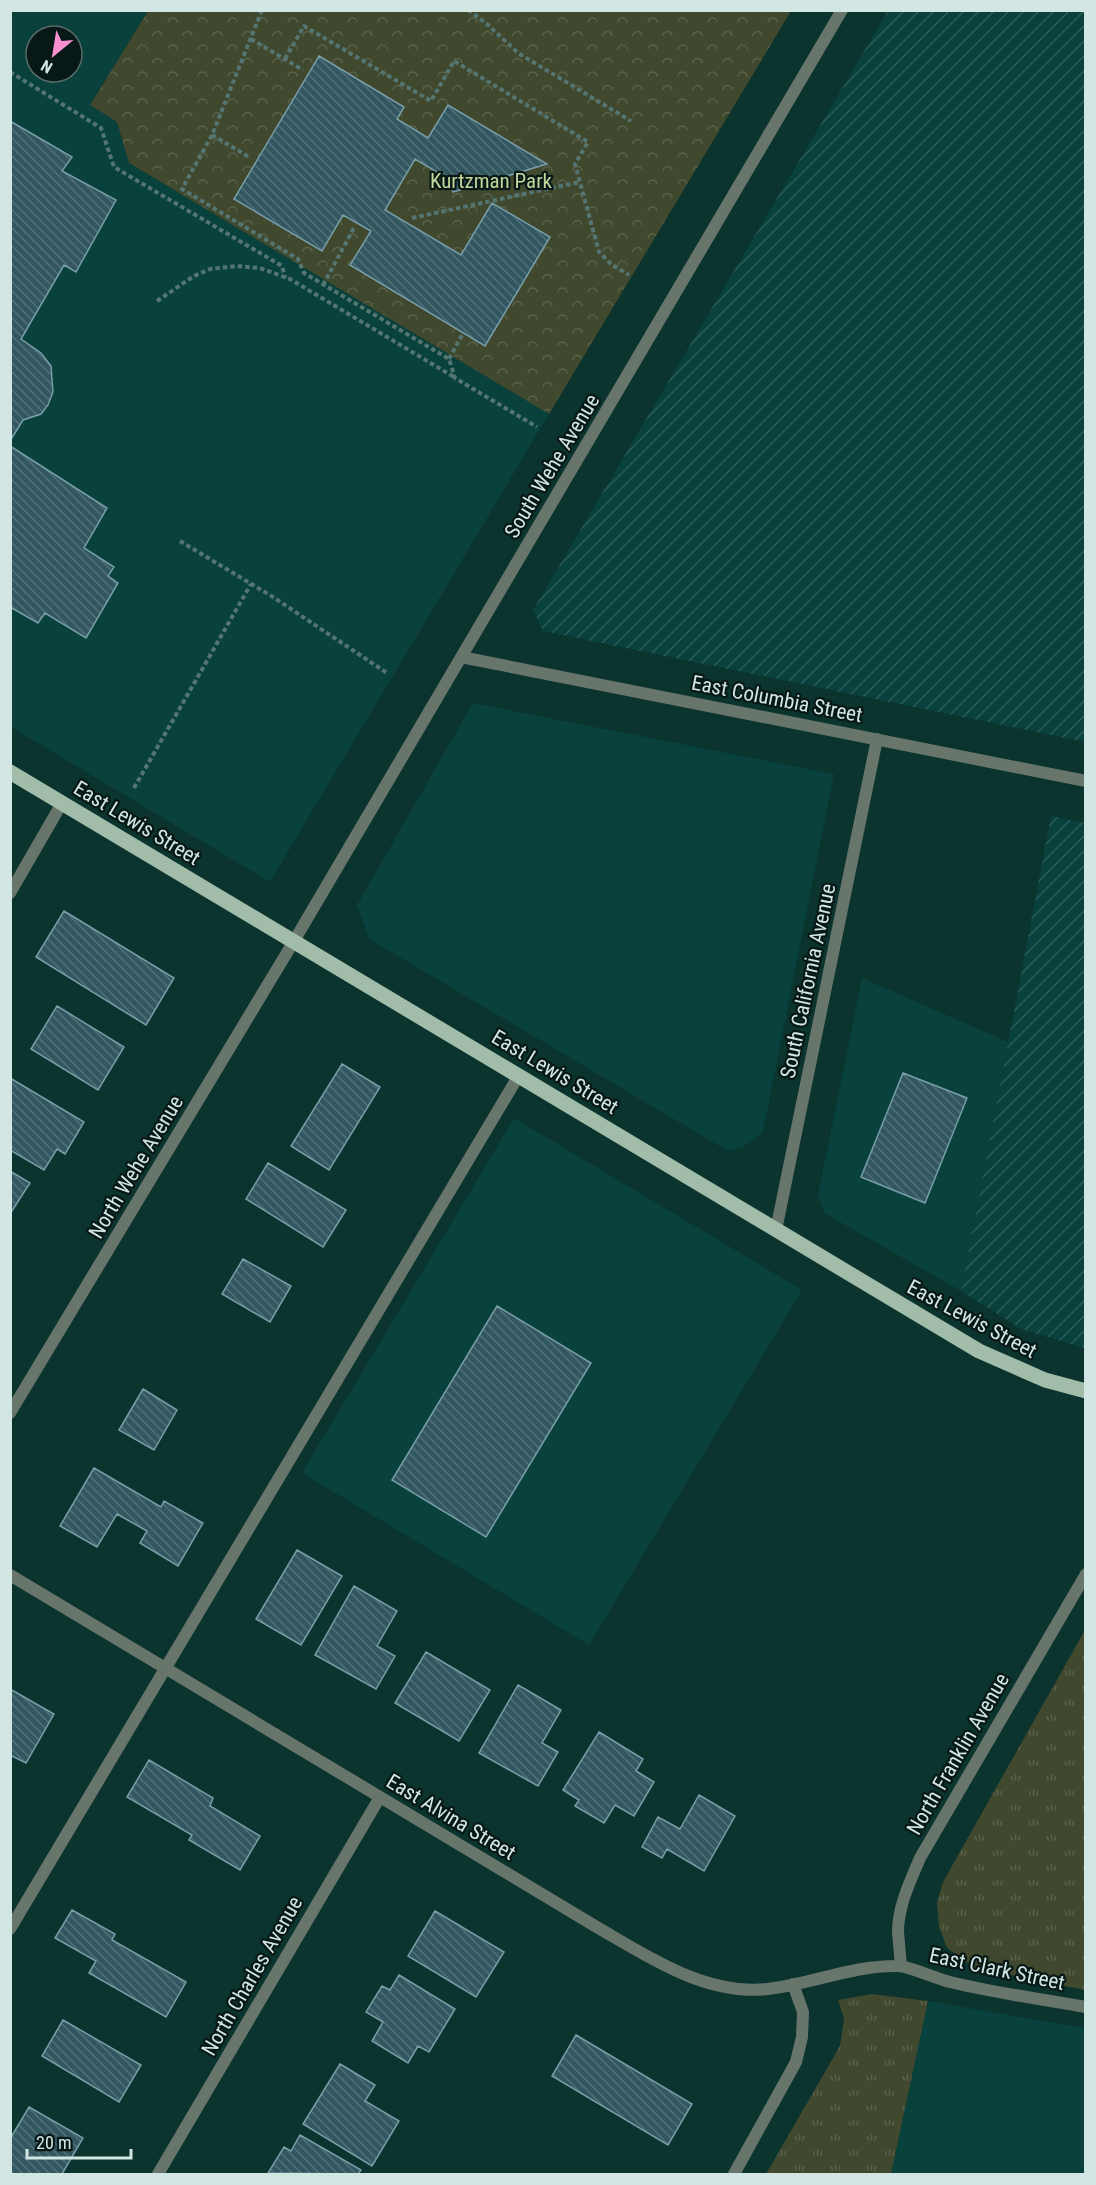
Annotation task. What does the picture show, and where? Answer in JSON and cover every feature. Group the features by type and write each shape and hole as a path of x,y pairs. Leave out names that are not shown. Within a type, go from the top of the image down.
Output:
{"main road":[{"name":"East Lewis Street","path":"10,772 979,1351 1046,1380 1086,1391"}],"street":[{"name":"South Wehe Avenue","path":"294,940 842,10"},
{"name":"East Columbia Street","path":"461,657 1086,781"},
{"name":"South California Avenue","path":"776,1230 877,739"},
{"path":"10,893 62,803"},
{"name":"North Wehe Avenue","path":"10,1413 294,940"},
{"path":"10,1929 519,1075"},
{"name":"North Franklin Avenue","path":"901,1966 898,1931 900,1916 903,1899 920,1858 1086,1574"},
{"name":"East Alvina Street","path":"10,1575 595,1926 673,1970 709,1983 742,1990 769,1989 876,1968 901,1966"},
{"name":"North Charles Avenue","path":"158,2175 380,1797"},
{"name":"East Clark Street","path":"901,1966 950,1982 1086,2007"},
{"path":"734,2175 795,2062 802,2037 802,2012 793,1984"}],"path":[{"path":"261,10 212,135 182,189 298,259 304,273 449,359"},
{"path":"468,10 518,53 631,121"},
{"path":"285,59 304,26 430,101 454,61 588,142 575,164 599,252 612,265 629,275"},
{"path":"251,39 303,70"},
{"path":"10,72 102,128 114,167 282,266 285,278"},
{"path":"212,135 249,158"},
{"path":"412,218 580,182"},
{"path":"323,285 355,226"},
{"path":"157,301 194,276 210,269 237,266 260,268 285,278 537,427"},
{"path":"454,378 449,359 462,335"},
{"path":"180,541 251,584 387,673"},
{"path":"134,788 251,584"}],"shaded area":[{"path":"11,11 148,11 90,104 117,122 129,163 549,414 270,882 11,727"},
{"path":"888,11 1085,11 1085,742 543,631 533,610"},
{"path":"473,703 834,774 763,1132 743,1147 728,1151 369,939 357,905"},
{"path":"1051,816 1085,823 1085,1348 1021,1329 961,1291"},
{"path":"862,978 1008,1042 961,1291 824,1213 818,1195"},
{"path":"514,1118 802,1290 589,1645 302,1473"},
{"path":"928,2001 1085,2028 1085,2174 891,2174"}],"green space":[{"name":"Kurtzman Park","path":"148,11 791,11 549,414 129,163 117,122 90,105"},
{"path":"1085,1630 1085,1990 975,1968 947,1948 939,1926 937,1903 943,1882"},
{"path":"872,1994 928,2001 891,2174 766,2174 840,2046 844,2019 838,2000"}],"building":[{"path":"319,56 404,107 397,119 428,138 448,105 547,164 453,192 451,187 454,182 415,159 385,210 461,255 492,203 550,237 485,346 350,265 371,231 343,215 322,251 234,199"},
{"path":"10,121 72,157 62,171 116,200 76,272 64,265 21,339 41,353 51,366 53,392 48,405 41,414 23,420 10,441"},
{"path":"10,446 107,508 84,548 114,567 108,576 118,583 86,638 45,613 38,623 10,607"},
{"path":"64,911 174,978 146,1025 36,957"},
{"path":"57,1006 124,1047 98,1090 31,1049"},
{"path":"342,1064 380,1087 329,1170 291,1146"},
{"path":"903,1073 967,1098 925,1203 861,1177"},
{"path":"10,1078 84,1122 65,1154 57,1149 44,1170 10,1150"},
{"path":"268,1163 346,1210 323,1247 246,1199"},
{"path":"10,1171 30,1183 10,1214"},
{"path":"243,1259 291,1286 270,1322 222,1294"},
{"path":"497,1306 591,1363 486,1537 392,1480"},
{"path":"143,1389 177,1410 154,1450 119,1430"},
{"path":"94,1468 161,1507 164,1501 203,1523 178,1566 140,1543 147,1531 117,1514 97,1547 60,1526"},
{"path":"297,1550 342,1576 301,1645 256,1619"},
{"path":"354,1586 397,1611 377,1646 395,1656 376,1689 315,1655"},
{"path":"426,1652 490,1690 459,1741 395,1703"},
{"path":"518,1685 561,1710 542,1743 558,1752 538,1786 479,1753"},
{"path":"10,1689 54,1714 26,1763 10,1755"},
{"path":"599,1732 643,1759 636,1771 654,1782 634,1816 615,1805 604,1823 575,1806 579,1800 563,1790"},
{"path":"149,1760 213,1798 210,1806 260,1836 240,1870 189,1840 192,1835 127,1797"},
{"path":"699,1795 735,1816 704,1871 667,1849 662,1858 642,1847 658,1817 680,1829"},
{"path":"72,1910 115,1934 112,1940 186,1982 166,2017 89,1973 96,1961 55,1938"},
{"path":"435,1911 504,1952 476,1997 408,1956"},
{"path":"399,1975 455,2009 429,2052 418,2046 408,2063 372,2041 383,2022 366,2012 382,1986 390,1990"},
{"path":"63,2020 141,2065 119,2102 42,2056"},
{"path":"576,2035 692,2104 668,2145 552,2076"},
{"path":"340,2064 375,2085 365,2101 399,2121 372,2166 303,2124"},
{"path":"29,2107 83,2138 62,2174 10,2174 10,2139"},
{"path":"300,2135 361,2170 358,2174 268,2173 284,2147 291,2151"}]}
